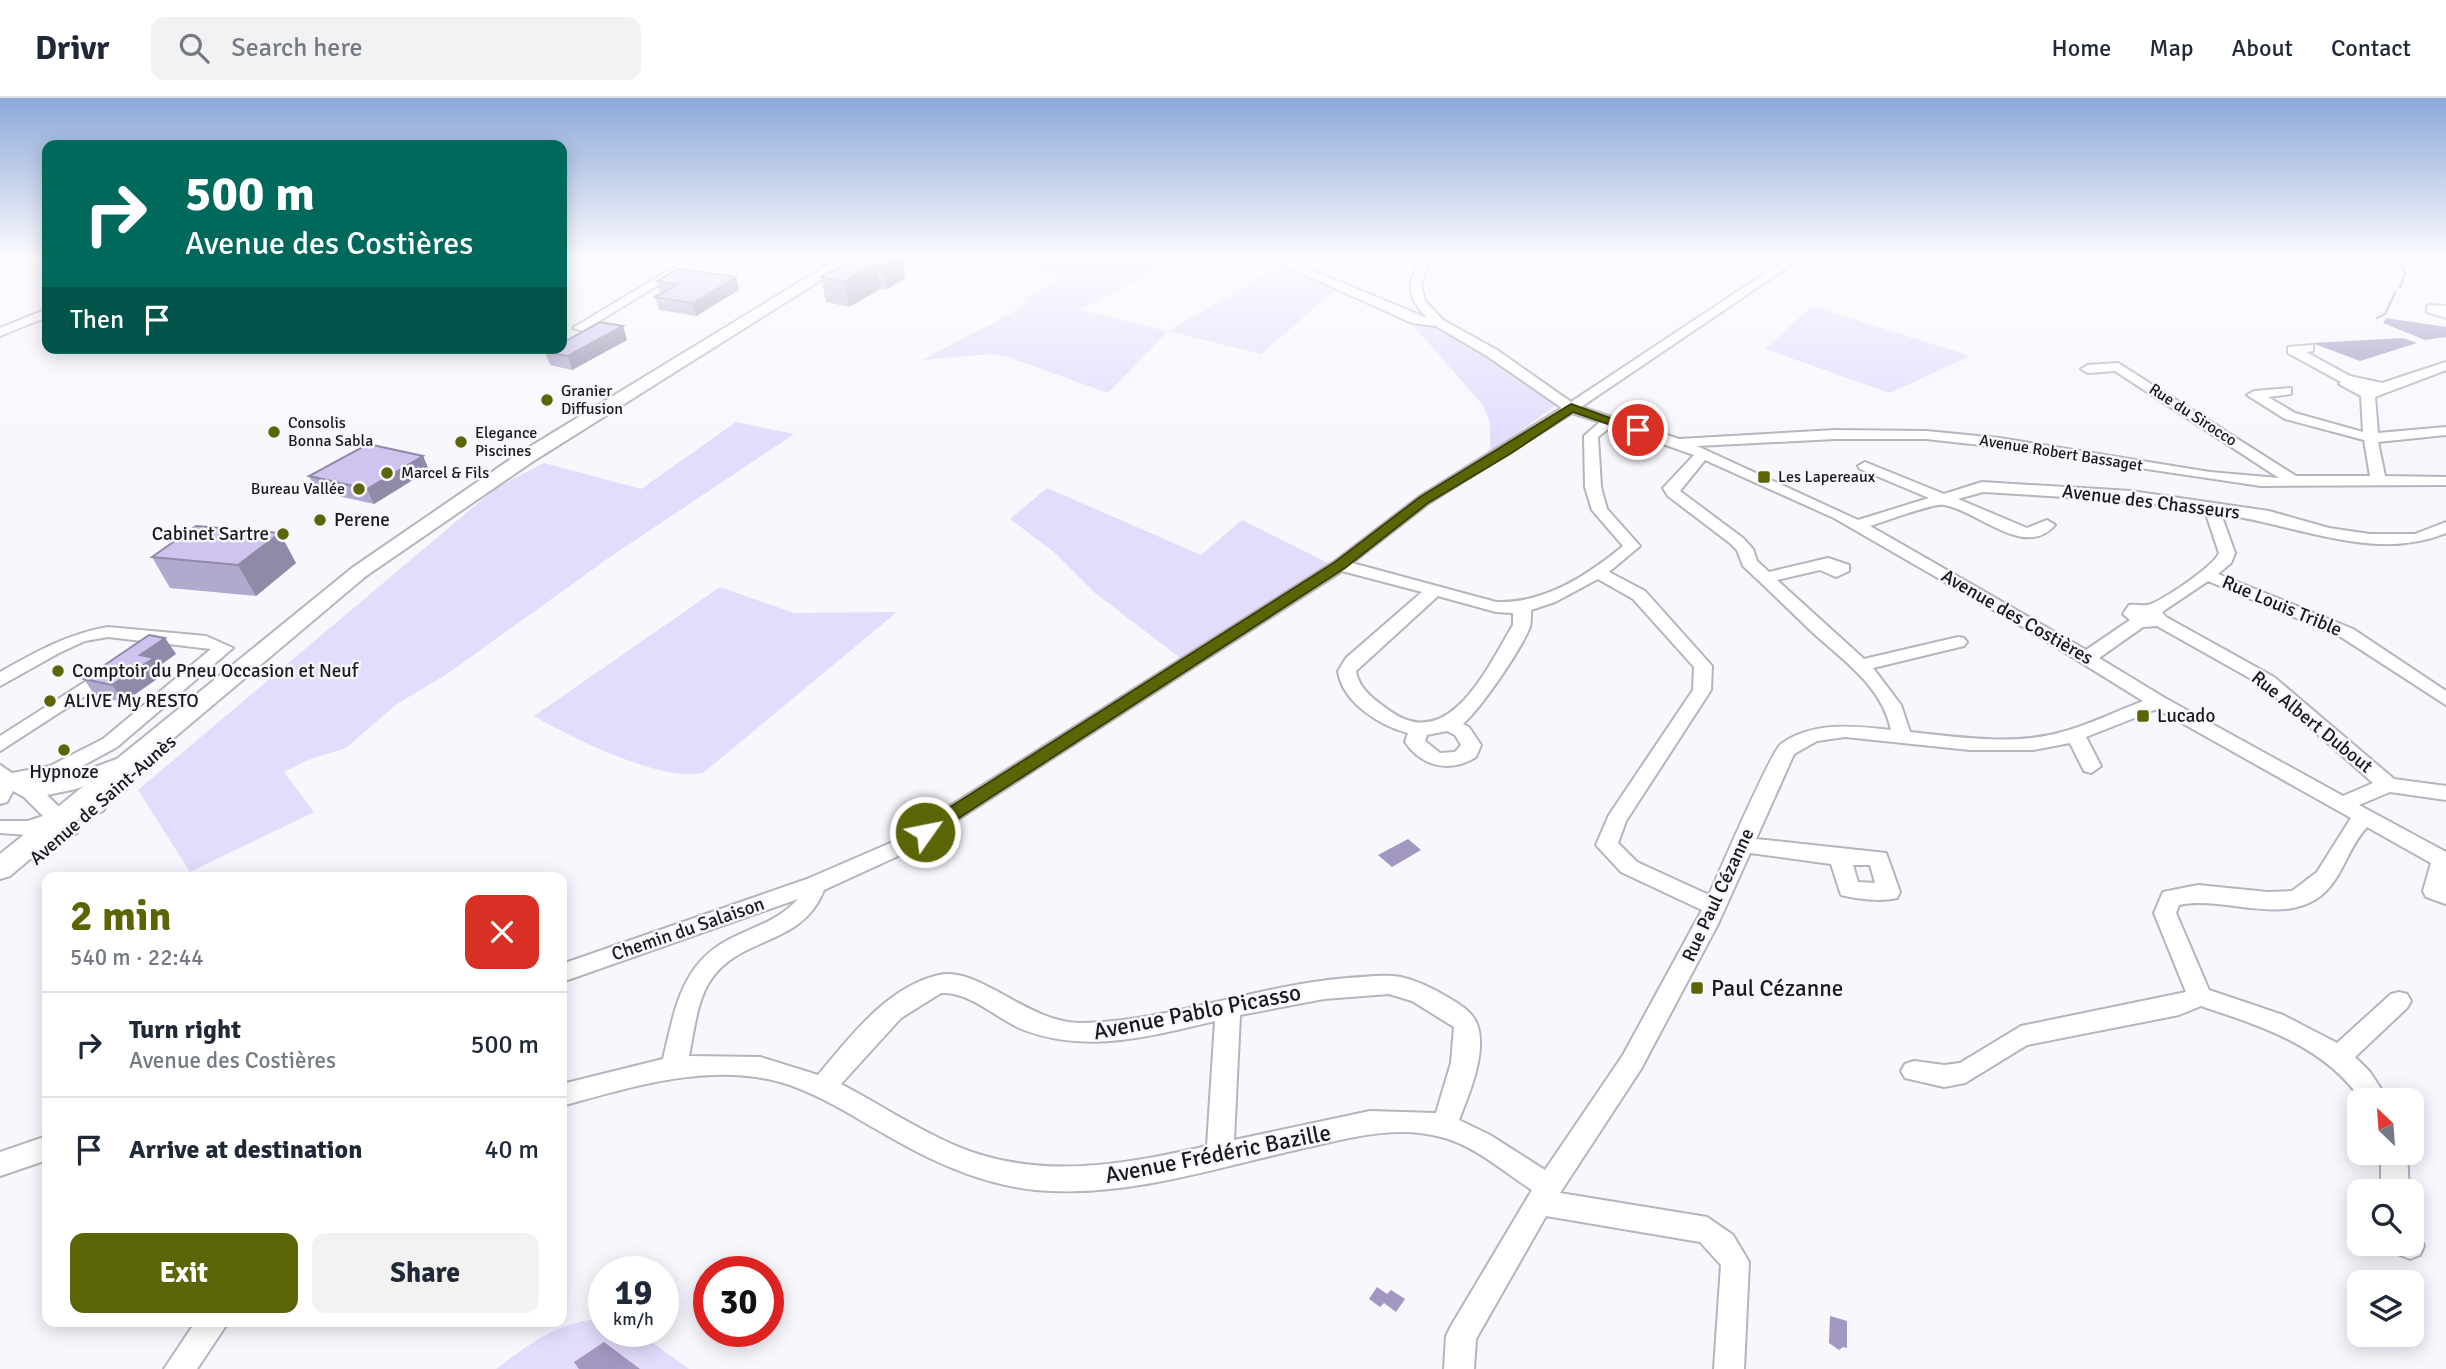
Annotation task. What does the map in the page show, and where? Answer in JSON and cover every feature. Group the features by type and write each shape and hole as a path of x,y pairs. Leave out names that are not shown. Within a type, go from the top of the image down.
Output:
{"main road":[{"name":"Avenue de Saint-Aunès","path":"0,888 129,761 359,572 525,458 753,317"},
{"name":"Avenue de Saint-Aunès","path":"7,863 96,806 396,548"}],"street":[{"path":"0,332 36,317"},
{"path":"579,328 597,317"},
{"path":"1410,317 1439,323"},
{"path":"1434,317 1439,323"},
{"name":"Chemin du Salaison","path":"567,971 815,885 902,846 1340,565 1424,500 1506,452 1707,317"},
{"name":"Avenue des Costières","path":"1439,323 1492,353 1571,408 1675,442 1857,525 2158,702 2445,861"},
{"path":"2309,348 2292,350 2348,380 2369,381 2383,387 2446,366"},
{"name":"Rue du Sirocco","path":"2088,369 2118,367 2293,481"},
{"path":"2348,380 2349,386 2368,393 2383,393 2383,387"},
{"path":"2286,391 2254,395 2271,407 2311,423 2371,438 2446,431"},
{"path":"2368,393 2371,438 2379,482"},
{"path":"1340,565 1496,607 1522,608 1538,604 1615,562 1632,546 1600,510 1593,487 1591,436 1610,421"},
{"name":"Avenue Robert Bassaget","path":"1675,442 1865,434 1927,435 2043,449 2242,480 2284,483 2446,481"},
{"path":"1703,454 1671,488 1672,493 1737,541 1745,549 1746,559 1821,632 1876,677 1891,703 1902,739"},
{"path":"1866,466 2025,533 2035,533 2047,525"},
{"name":"Avenue des Chasseurs","path":"1857,525 1982,488 2131,496 2269,516 2327,533 2370,540 2417,539 2446,527"},
{"path":"2207,575 2225,560 2227,553 2212,509"},
{"path":"1766,578 1824,565"},
{"path":"1597,572 1639,595 1703,666 1704,677 1702,690 1616,820 1607,845 1629,867 1715,907"},
{"name":"Rue Louis Trible","path":"2086,658 2151,618 2207,575 2347,633 2446,699"},
{"path":"1435,590 1352,662 1347,671 1352,688 1388,719 1419,729 1448,724 1460,717 1522,625 1522,608"},
{"name":"Rue Albert Dubout","path":"2151,618 2268,681 2388,785"},
{"path":"0,680 53,649 80,637 108,632 206,641 224,648 110,743 55,772 3,783"},
{"path":"143,651 165,636"},
{"path":"1862,665 1958,642"},
{"path":"0,745 121,665"},
{"name":"Rue Paul Cézanne","path":"1459,1369 1461,1336 1543,1195 1632,1062 1715,907 1786,750 1812,736 1845,731 1970,744 2033,744 2076,735 2158,702"},
{"path":"1419,729 1415,742 1421,752 1432,758 1452,760 1469,752 1471,745 1462,731 1448,724"},
{"path":"2076,735 2091,766"},
{"path":"32,792 69,784 129,761"},
{"path":"3,783 32,792 65,824"},
{"name":"Rue Albert Dubout","path":"2344,803 2388,785 2446,793"},
{"path":"2200,996 2165,914 2171,898 2199,893 2274,901 2306,895 2328,872 2351,830 2366,816"},
{"path":"2,823 29,828 65,824"},
{"path":"2,823 15,848 7,863"},
{"path":"1742,845 1840,857"},
{"path":"2445,861 2434,891 2446,896"},
{"path":"674,1067 701,974 719,954 804,913 812,899 815,885"},
{"name":"Avenue Pablo Picasso","path":"823,1087 883,1020 920,992 938,984 957,983 1017,1016 1056,1030 1079,1034 1122,1031 1329,987 1390,986 1406,988 1431,999 1459,1016 1466,1028 1463,1056 1443,1126"},
{"path":"1914,1071 1944,1076 1965,1073 2021,1035 2179,1005 2200,996 2272,1018 2327,1048 2369,1088"},
{"path":"2336,1056 2360,1039 2399,1001"},
{"path":"1220,1155 1228,1010"},
{"name":"Avenue Frédéric Bazille","path":"567,1093 614,1079 674,1067 733,1063 792,1075 823,1087 945,1156 972,1166 1026,1177 1104,1179 1370,1122 1404,1120 1443,1126 1490,1150 1543,1195"},
{"path":"0,1164 42,1150"},
{"path":"1543,1195 1707,1230 1724,1244 1735,1262 1729,1369"},
{"path":"179,1369 210,1327"}],"shaded area":[{"path":"1111,317 1168,331 1108,393 1008,357 992,354 922,360 1003,318"},
{"path":"1191,317 1303,317 1261,354 1168,331"},
{"path":"1800,317 1848,317 1970,356 1890,393 1765,349"},
{"path":"2386,318 2446,327 2446,337 2425,340 2383,323"},
{"path":"1409,321 1430,326 1468,343 1556,405 1490,453 1490,423 1483,405"},
{"path":"2403,338 2417,343 2360,361 2312,343"},
{"path":"736,422 794,434 607,559 450,672 397,704 346,748 308,760 284,772 314,812 190,872 138,790 497,487 544,463 641,489"},
{"path":"1047,488 1201,555 1242,520 1330,564 1183,660 1095,593 1055,553 1010,519"},
{"path":"720,587 794,613 897,612 703,773 685,774 641,765 593,746 534,716"},
{"path":"1408,839 1421,850 1392,867 1378,855"},
{"path":"1377,1287 1387,1294 1391,1290 1405,1299 1396,1312 1384,1303 1380,1307 1369,1299"},
{"path":"1830,1316 1847,1321 1847,1348 1839,1350 1829,1343"},
{"path":"588,1320 588,1347 658,1347 689,1369 496,1369 534,1342"},
{"path":"596,1347 611,1347 640,1369 579,1369 574,1362"}],"building":[{"path":"600,322 623,326 568,356 556,354 567,354 567,340"},
{"path":"368,444 423,456 367,489 309,476"},
{"path":"196,526 280,533 238,565 152,557"},
{"path":"149,635 165,638 140,655 154,658 112,685 84,679"}],"place":[{"name":"Granier Diffusion","path":"547,400"},
{"name":"Consolis Bonna Sabla","path":"274,432"},
{"name":"Elegance Piscines","path":"461,442"},
{"name":"Marcel & Fils","path":"387,473"},
{"name":"Les Lapereaux","path":"1764,477"},
{"name":"Bureau Vallée","path":"359,489"},
{"name":"Perene","path":"320,520"},
{"name":"Cabinet Sartre","path":"283,534"},
{"name":"Comptoir du Pneu Occasion et Neuf","path":"58,671"},
{"name":"ALIVE My RESTO","path":"50,701"},
{"name":"Lucado","path":"2143,716"},
{"name":"Hypnoze","path":"64,750"},
{"name":"Paul Cézanne","path":"1697,988"}],"route":[{"path":"925,832 1340,565 1424,500 1506,452 1571,408 1638,430"}]}
